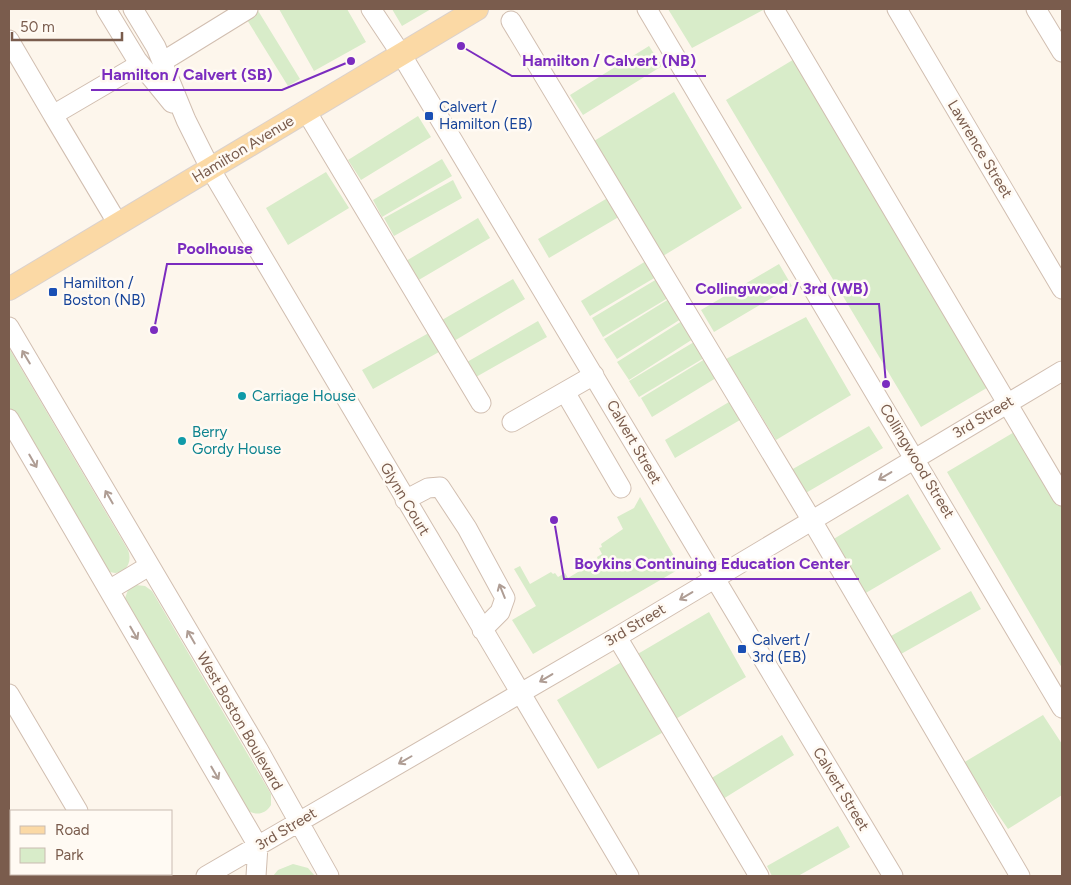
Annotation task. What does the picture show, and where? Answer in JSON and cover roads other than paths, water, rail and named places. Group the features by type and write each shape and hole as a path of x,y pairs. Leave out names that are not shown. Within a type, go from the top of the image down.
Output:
{"main road":[{"name":"Hamilton Avenue","path":"9,289 211,170 477,9"}],"street":[{"name":"Glynn Court","path":"106,9 140,64 186,120"},
{"name":"Glynn Court","path":"133,9 162,62 186,120 211,170 519,694 533,712 629,876"},
{"path":"162,62 248,9"},
{"name":"Calvert Street","path":"371,9 401,54 893,876"},
{"name":"Collingwood Street","path":"647,9 1062,708"},
{"path":"774,9 1062,496"},
{"name":"Lawrence Street","path":"897,9 1062,288"},
{"path":"1036,9 1062,52"},
{"path":"511,21 811,519 1020,876"},
{"path":"9,40 118,224"},
{"path":"53,115 140,64"},
{"path":"306,111 481,403"},
{"name":"West Boston Boulevard","path":"9,327 329,876"},
{"name":"3rd Street","path":"206,876 616,637 1062,371"},
{"path":"512,422 594,375"},
{"path":"565,392 621,488"},
{"path":"9,419 258,846 256,876"},
{"path":"405,500 428,488 440,487 467,528 505,598 500,612 482,630"},
{"path":"109,590 149,566"},
{"path":"616,637 759,876"},
{"path":"9,694 77,810"}],"place":[{"name":"Hamilton / Calvert (NB)","path":"461,46"},
{"name":"Hamilton / Calvert (SB)","path":"351,61"},
{"name":"Calvert / Hamilton (EB)","path":"429,116"},
{"name":"Hamilton / Boston (NB)","path":"53,292"},
{"name":"Poolhouse","path":"154,330"},
{"name":"Collingwood / 3rd (WB)","path":"886,384"},
{"name":"Carriage House","path":"242,396"},
{"name":"Berry Gordy House","path":"182,441"},
{"name":"Boykins Continuing Education Center","path":"554,520"},
{"name":"Calvert / 3rd (EB)","path":"742,649"}]}
